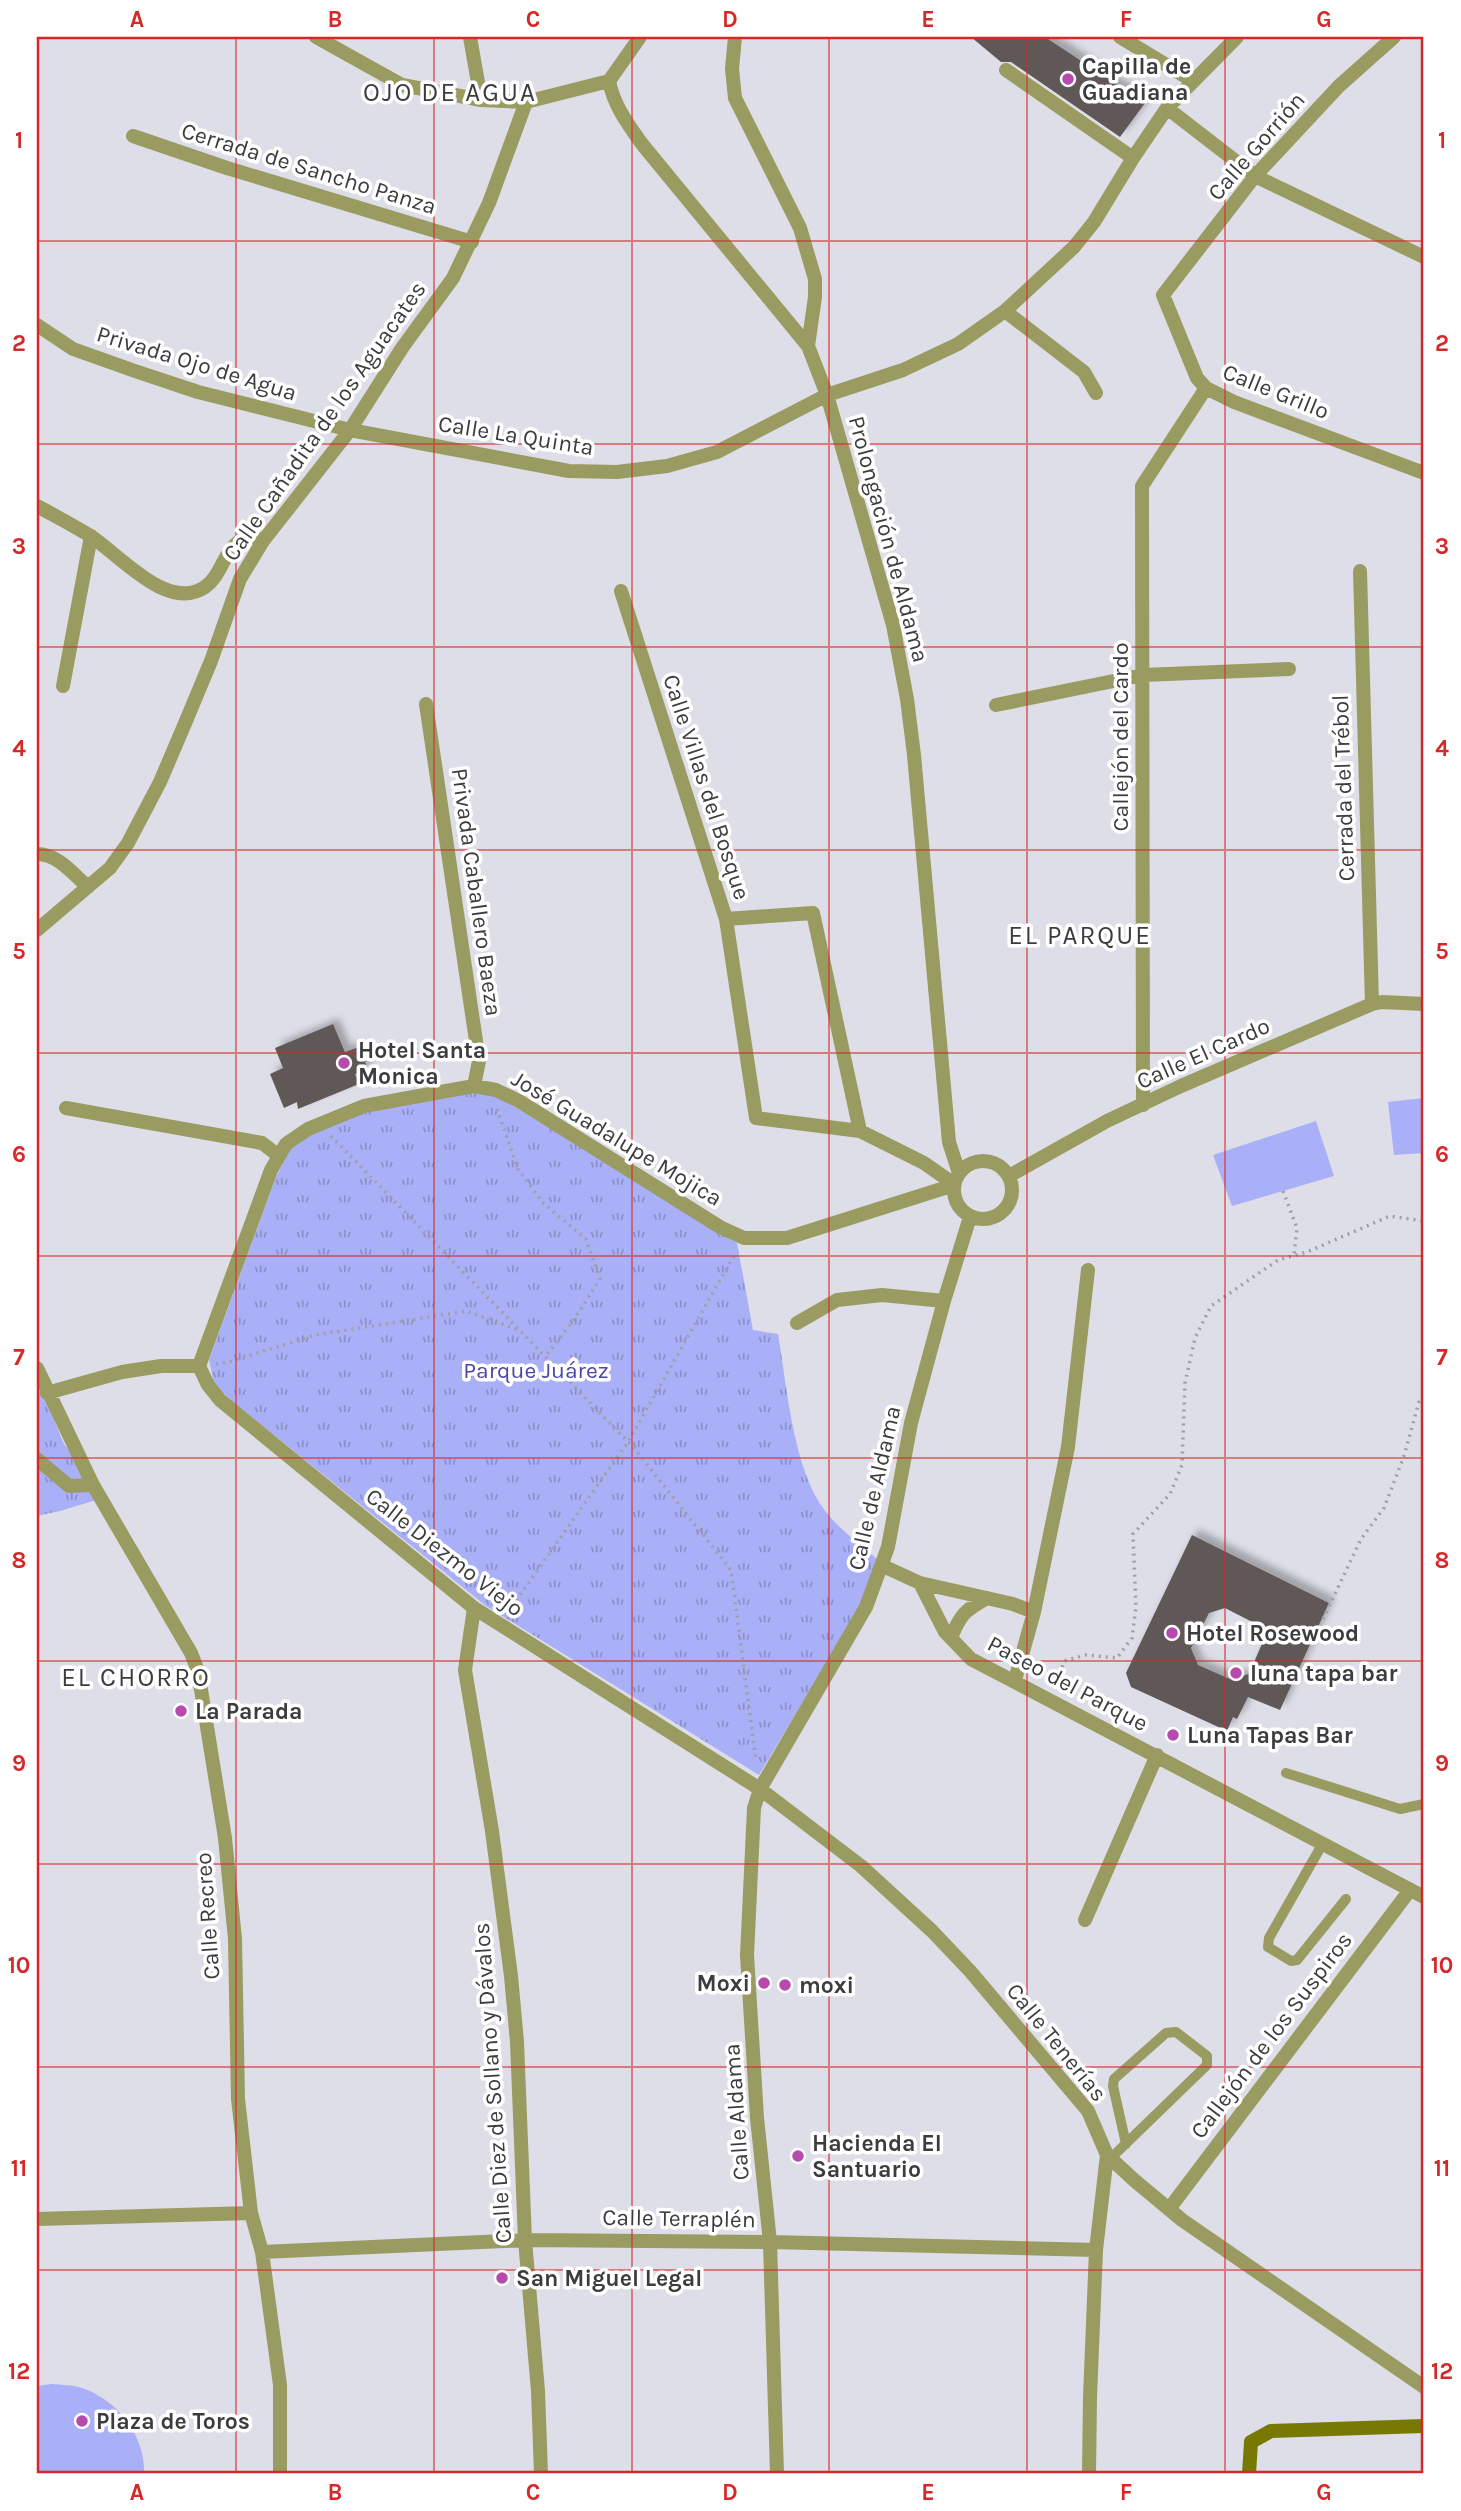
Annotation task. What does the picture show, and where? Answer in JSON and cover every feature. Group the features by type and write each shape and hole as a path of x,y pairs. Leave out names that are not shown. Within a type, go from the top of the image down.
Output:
{"street":[{"path":"316,37 402,85 481,100 526,102 609,81 640,37"},
{"path":"470,37 481,100"},
{"path":"735,37 732,69 735,97 800,228 815,279 815,298 807,346"},
{"path":"1120,37 1194,81"},
{"name":"Calle La Quinta","path":"350,430 569,471 617,472 667,466 717,452 827,396 903,370 958,344 1005,311 1074,247 1094,222 1167,108 1237,37"},
{"name":"Calle Gorrión","path":"1163,295 1255,176 1339,86 1394,37"},
{"path":"1006,71 1133,158"},
{"name":"Prolongación de Aldama","path":"609,81 619,111 642,144 807,346 827,396 893,625 905,687 915,755 948,1142 956,1181"},
{"name":"Calle Cañadita de los Aguacates","path":"37,930 110,868 128,843 153,794 211,661 240,579 263,541 350,430 402,348 453,278 472,242 526,102"},
{"path":"1167,108 1255,176 1424,257"},
{"name":"Cerrada de Sancho Panza","path":"133,136 227,168 472,242"},
{"name":"Calle Grillo","path":"1163,295 1198,378 1206,387 1234,402 1424,473"},
{"path":"1005,311 1084,372 1096,393"},
{"name":"Privada Ojo de Agua","path":"37,325 73,349 135,371 198,392 350,430"},
{"name":"Callejón del Cardo","path":"1143,1105 1142,486 1206,387"},
{"path":"37,506 91,536 155,585 175,592 192,592 205,587 216,576 236,543 251,536 263,541"},
{"path":"63,686 91,536"},
{"name":"Cerrada del Trébol","path":"1360,571 1372,1004"},
{"name":"Calle Villas del Bosque","path":"621,591 726,919 813,913 860,1131"},
{"path":"996,705 1143,674 1289,669"},
{"name":"Privada Caballero Baeza","path":"426,704 479,1062 474,1086"},
{"path":"37,854 60,862 88,887"},
{"path":"726,919 756,1118 860,1131 956,1181"},
{"name":"Calle El Cardo","path":"1009,1176 1107,1121 1181,1086 1372,1004 1424,1004"},
{"name":"José Guadalupe Mojica","path":"199,1366 271,1170 286,1144 320,1124 364,1106 474,1086 496,1090 519,1101 720,1227 744,1238 787,1238 956,1181"},
{"path":"66,1108 262,1143 279,1156"},
{"path":"982,1161 997,1164 1009,1176 1012,1198 1002,1213 987,1220 970,1217 960,1209 955,1199 956,1181 968,1165 982,1161"},
{"name":"Calle de Aldama","path":"760,1788 866,1607 883,1566 911,1423 970,1217"},
{"path":"1015,1680 1034,1612 1068,1447 1088,1270"},
{"path":"797,1323 837,1300 882,1295 944,1301"},
{"path":"37,1368 47,1393 122,1372 161,1366 199,1366"},
{"name":"Calle Diezmo Viejo","path":"199,1366 208,1385 220,1400 474,1608 760,1788"},
{"name":"Calle Recreo","path":"47,1393 93,1485 191,1653 198,1671 228,1863 235,1939 238,2099 251,2213 262,2252 280,2385 281,2474"},
{"path":"37,1459 69,1486 93,1485"},
{"path":"883,1566 920,1583 1034,1612"},
{"name":"Paseo del Parque","path":"920,1583 945,1632 971,1659 1424,1897"},
{"path":"951,1639 958,1620 967,1609 987,1598"},
{"name":"Calle Diez de Sollano y Dávalos","path":"474,1608 465,1670 496,1858 511,1976 541,2474"},
{"path":"1085,1920 1157,1755"},
{"name":"Calle Tenerías","path":"760,1788 862,1866 932,1931 970,1971 1088,2111 1109,2157 1169,2208 1424,2387"},
{"name":"Calle Aldama","path":"760,1788 754,1808 747,1955 757,2118 770,2242 777,2474"},
{"name":"Callejón de los Suspiros","path":"1169,2208 1410,1889"},
{"path":"1089,2474 1096,2250 1109,2157"},
{"path":"37,2219 251,2213"},
{"name":"Calle Terraplén","path":"262,2252 525,2239 1096,2250"},
{"path":"1249,2474 1251,2442 1271,2431 1424,2426"}],"lane":[{"path":"1286,1773 1400,1809 1424,1804"},
{"path":"1323,1843 1269,1938 1268,1947 1291,1961 1302,1957 1346,1899"},
{"path":"1109,2157 1126,2144 1207,2065 1207,2056 1176,2032 1167,2033 1114,2079 1113,2087 1126,2144"}],"path":[{"path":"496,1105 518,1169 542,1202 586,1239 600,1279 545,1357"},
{"path":"320,1124 628,1442 731,1570 760,1788"},
{"path":"1283,1191 1297,1228 1294,1255"},
{"path":"1038,1693 1060,1675 1064,1661 1086,1655 1116,1658 1132,1638 1136,1607 1133,1534 1170,1494 1182,1465 1185,1383 1195,1338 1211,1306 1278,1260 1307,1252 1390,1216 1424,1221"},
{"path":"499,1625 628,1442 744,1238"},
{"path":"199,1366 229,1362 315,1335 467,1311 520,1331"},
{"path":"1323,1619 1361,1539 1384,1508 1404,1456 1419,1402 1424,1395"}],"green space":[{"name":"Parque Juárez","path":"472,1091 491,1092 737,1243 753,1330 778,1334 793,1427 815,1495 838,1525 878,1560 861,1605 759,1775 486,1606 214,1384 209,1360 276,1177 291,1148 310,1135 364,1113"},
{"path":"1424,1098 1424,1153 1394,1155 1388,1102"},
{"path":"1316,1121 1334,1176 1232,1206 1213,1155"},
{"path":"37,1378 64,1444 96,1480 106,1497 37,1516"},
{"name":"Plaza de Toros","path":"52,2384 79,2387 92,2392 116,2409 134,2432 140,2446 144,2474 37,2474 37,2386"}],"building":[{"name":"Capilla de Guadiana","path":"971,37 1045,37 1145,103 1120,137 1011,62 1001,62"},
{"name":"Hotel Santa Monica","path":"333,1024 345,1052 359,1047 368,1069 355,1074 359,1084 298,1109 297,1102 284,1108 270,1074 283,1068 275,1048"},
{"name":"Hotel Rosewood","path":"1192,1535 1329,1603 1280,1710 1248,1697 1237,1719 1233,1717 1227,1731 1131,1687 1126,1673","holes":["1225,1608 1260,1626 1264,1639 1249,1674 1230,1679 1198,1665 1191,1648 1209,1613"]}],"place":[{"name":"Capilla de Guadiana","path":"1068,79"},
{"name":"Hotel Santa Monica","path":"344,1063"},
{"name":"Hotel Rosewood","path":"1172,1633"},
{"name":"luna tapa bar","path":"1236,1673"},
{"name":"La Parada","path":"181,1711"},
{"name":"Luna Tapas Bar","path":"1173,1735"},
{"name":"Moxi","path":"764,1983"},
{"name":"moxi","path":"785,1985"},
{"name":"Hacienda El Santuario","path":"798,2156"},
{"name":"San Miguel Legal","path":"502,2278"},
{"name":"Plaza de Toros","path":"82,2421"}],"district":[{"name":"OJO DE AGUA","path":"450,92"},
{"name":"EL PARQUE","path":"1080,935"},
{"name":"EL CHORRO","path":"136,1677"}]}
